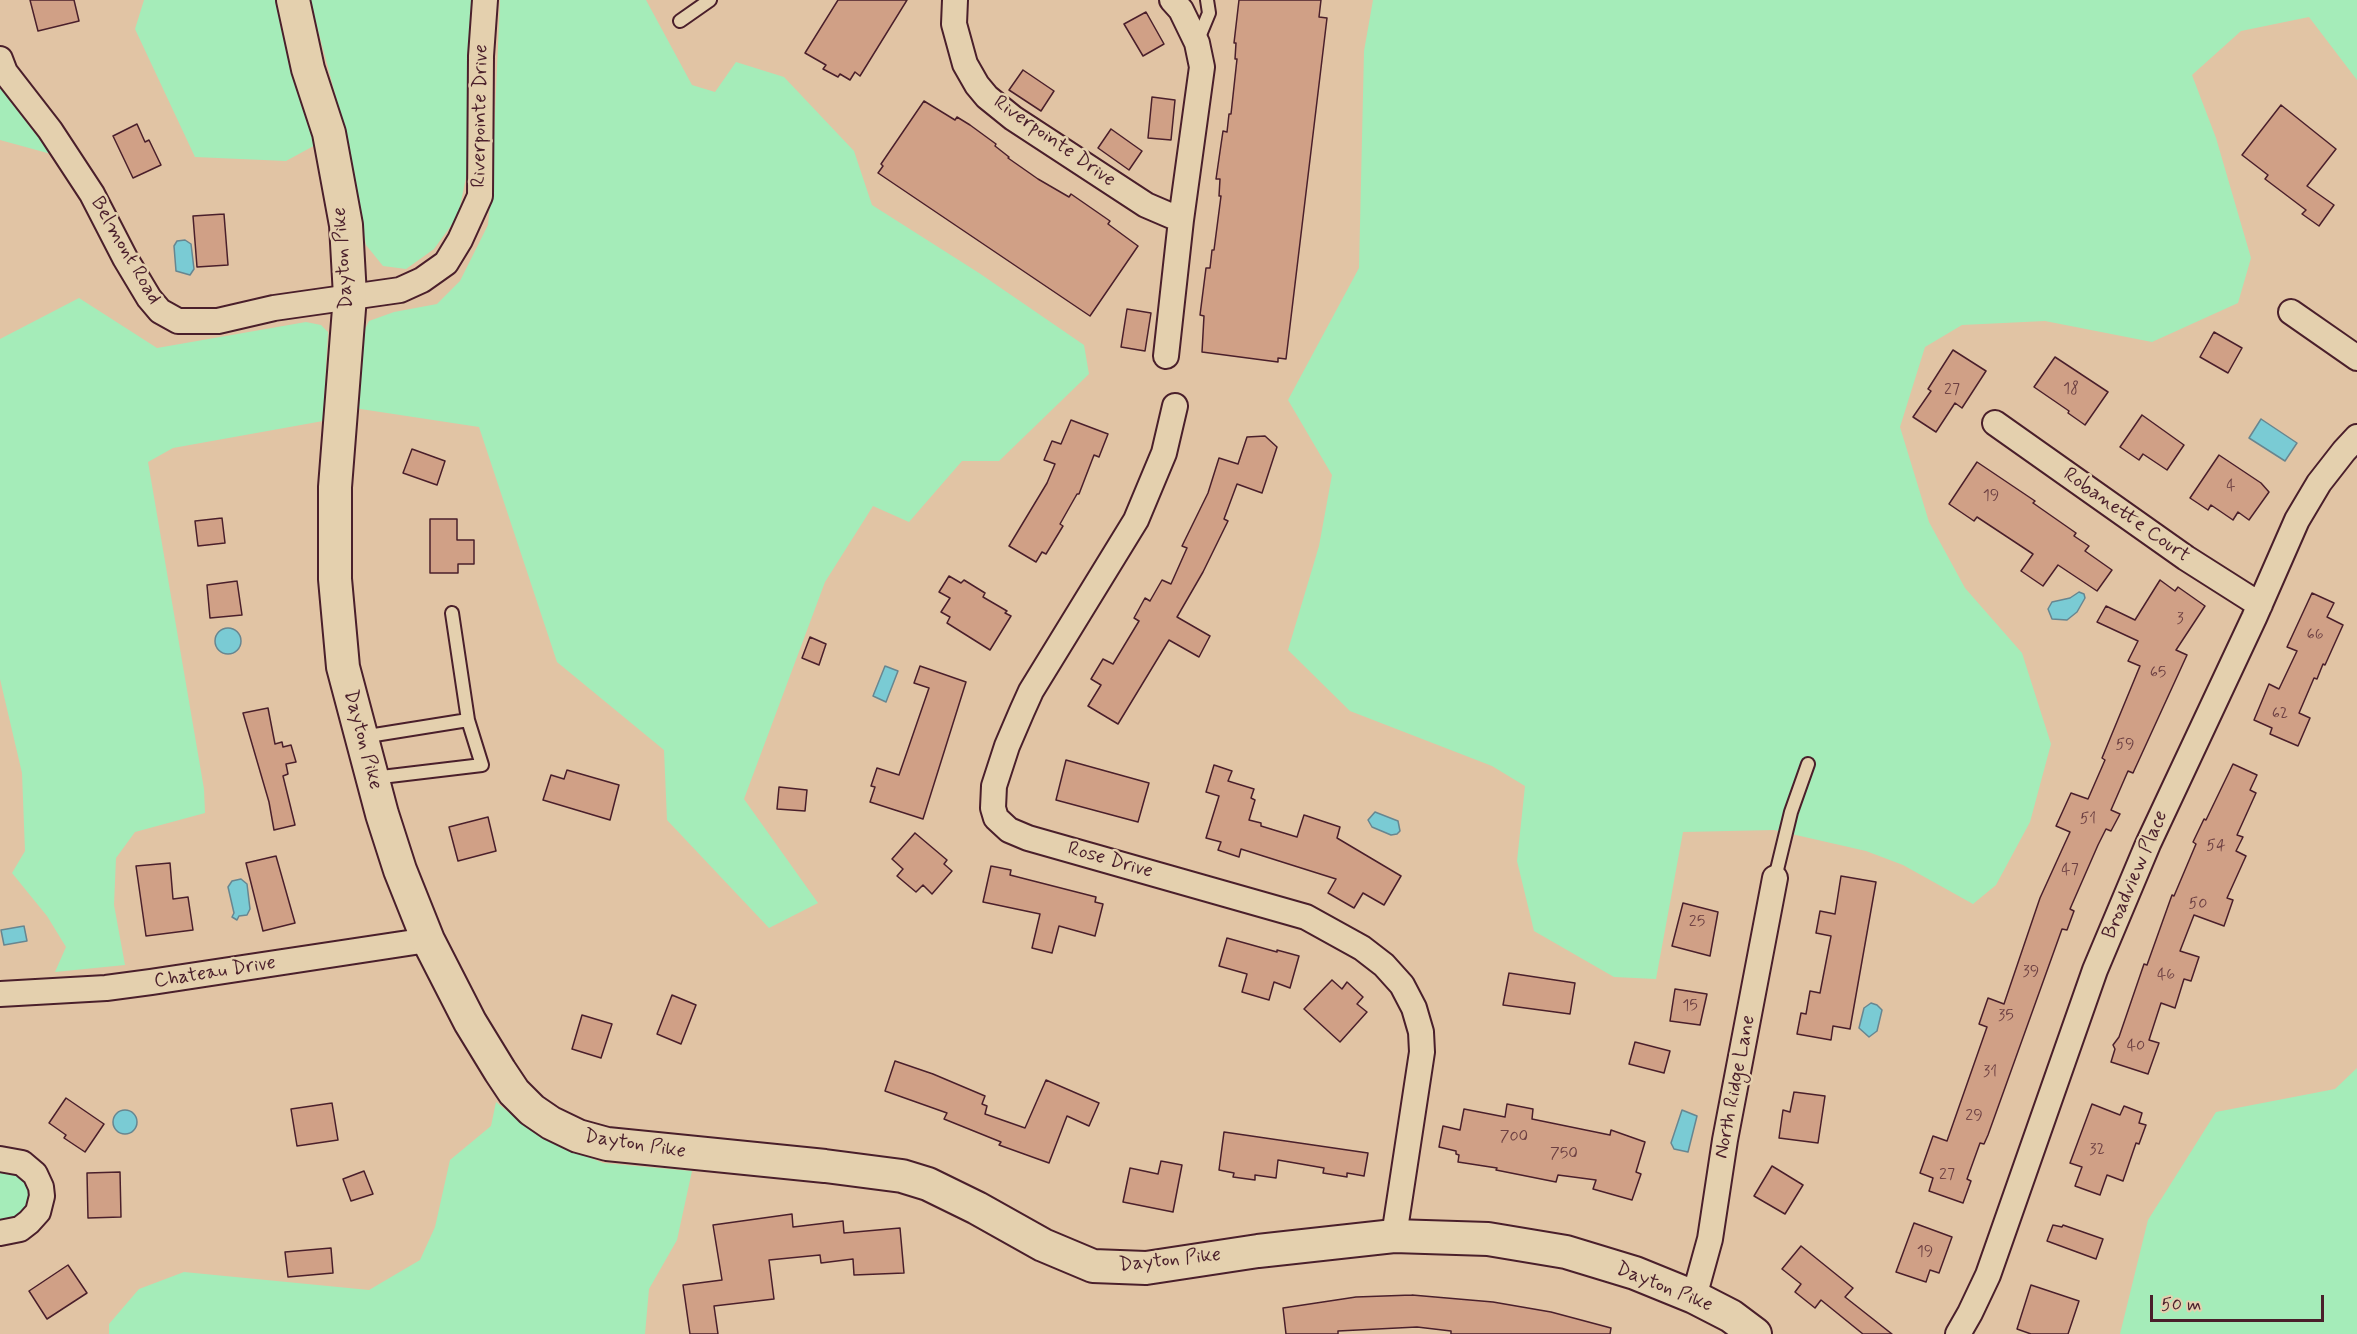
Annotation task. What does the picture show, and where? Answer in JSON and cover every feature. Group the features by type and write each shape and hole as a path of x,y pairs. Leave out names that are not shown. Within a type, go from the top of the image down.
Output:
{"street":[{"name":"Dayton Pike","path":"293,0 306,59 328,133 346,225 350,296 334,487 335,579 343,667 372,778 400,870 428,940 470,1022 514,1092 532,1110 551,1123 578,1136 607,1144 902,1176 928,1184 1043,1245 1093,1266 1146,1268 1258,1251 1394,1236 1488,1239 1566,1252 1635,1273 1694,1297 1731,1316 1755,1334"},
{"name":"Riverpointe Drive","path":"350,296 400,290 422,280 446,263 460,240 480,196 481,56 485,0"},
{"name":"Riverpointe Drive","path":"955,0 954,24 964,64 987,97 1019,122 1146,205 1181,220"},
{"path":"1166,356 1181,220 1202,67 1197,43 1181,10 1172,0"},
{"name":"Belmont Road","path":"0,59 5,72 50,130 92,194 125,258 149,298 160,311 178,321 218,321 274,308 350,296"},
{"path":"2291,312 2357,358"},
{"name":"Rose Drive","path":"1174,406 1164,453 1136,520 1031,692 1022,711 1007,746 994,786 993,808 996,819 1009,830 1029,838 1306,917 1362,948 1402,985 1414,1008 1421,1032 1422,1052 1394,1236"},
{"name":"Robanette Court","path":"1995,423 2186,558 2260,605"},
{"name":"Broadview Place","path":"1958,1334 1988,1275 2100,957 2151,838 2260,605 2297,520 2319,483 2357,437"},
{"name":"North Ridge Lane","path":"1694,1297 1710,1239 1725,1140 1775,878"},
{"name":"Chateau Drive","path":"0,994 129,985 428,940"},
{"path":"0,1159 22,1163 35,1174 41,1186 42,1196 38,1212 29,1222 20,1229 0,1233"}],"lane":[{"path":"680,21 710,0"},
{"path":"1197,43 1209,13 1207,0"},
{"path":"372,778 482,765 468,720 452,614"},
{"path":"361,737 468,720"},
{"path":"1775,878 1791,812 1808,764"}],"green space":[{"path":"144,0 280,0 319,143 286,161 195,157 135,29"},
{"path":"310,0 472,0 472,149 458,216 434,249 406,269 383,266 366,245 346,135"},
{"path":"500,0 646,0 692,85 715,92 736,62 784,77 854,151 872,205 979,273 1084,345 1089,374 999,461 962,461 909,522 873,506 825,582 744,799 818,903 769,928 667,820 664,750 557,662 479,427 354,408 362,335 369,321 394,312 437,304 460,281 488,225"},
{"path":"1373,0 2357,0 2357,80 2309,17 2241,31 2192,75 2216,138 2251,258 2238,303 2152,342 2045,321 1962,325 1925,347 1900,427 1929,522 1965,588 2022,653 2051,744 2030,822 1996,885 1973,904 1903,865 1866,851 1774,830 1683,832 1656,979 1614,977 1534,931 1517,861 1525,786 1492,766 1350,711 1288,650 1319,546 1332,475 1288,400 1359,268 1364,51"},
{"path":"0,87 1,89 51,154 0,140"},
{"path":"79,298 157,348 306,322 321,325 328,332 323,421 173,448 148,462 204,789 205,813 135,832 116,858 114,905 125,965 55,972 66,947 47,916 12,873 25,851 22,773 0,679 0,339"},
{"path":"2357,1068 2357,1334 2120,1334 2148,1220 2216,1112 2335,1089"},
{"path":"496,1102 540,1137 603,1163 692,1171 677,1240 649,1289 645,1334 109,1334 109,1324 139,1289 184,1272 369,1290 420,1260 435,1227 450,1160 491,1126"},
{"path":"0,1173 14,1173 18,1176 25,1183 31,1197 22,1213 0,1225"}],"water":[{"path":"185,240 191,244 194,269 190,275 176,271 174,246 177,241"},
{"path":"2261,419 2297,443 2285,461 2249,438"},
{"path":"2079,592 2084,594 2085,598 2077,612 2067,620 2052,619 2048,609 2052,602 2070,598"},
{"path":"228,628 237,632 241,641 237,650 228,654 219,650 215,641 219,632"},
{"path":"885,666 898,671 886,702 873,696"},
{"path":"1375,812 1398,821 1400,831 1391,835 1372,827 1368,820"},
{"path":"241,879 247,884 250,909 247,915 239,916 237,920 232,917 234,913 228,887 232,881"},
{"path":"24,926 27,941 4,945 1,930"},
{"path":"1871,1003 1882,1010 1877,1031 1869,1037 1859,1028 1864,1008"},
{"path":"125,1110 134,1113 137,1122 134,1131 125,1134 116,1131 113,1122 116,1113"},
{"path":"1682,1110 1697,1116 1688,1152 1674,1149 1671,1143"}],"building":[{"path":"30,0 74,0 79,21 38,31"},
{"path":"838,0 907,0 860,76 855,72 850,80 823,69 826,65 805,53"},
{"path":"1239,0 1321,0 1319,17 1327,18 1286,359 1278,358 1278,362 1202,352 1204,316 1200,315 1206,268 1210,268 1212,250 1214,250 1221,196 1219,196 1220,179 1216,179 1223,131 1227,132 1229,114 1231,114 1237,59 1235,59 1236,43 1234,43"},
{"path":"1146,12 1164,44 1143,56 1124,24"},
{"path":"1023,70 1054,91 1041,111 1009,90"},
{"path":"1152,97 1175,100 1171,140 1148,138"},
{"path":"924,101 955,120 957,117 970,125 996,144 995,146 1008,158 1069,197 1071,194 1110,221 1108,224 1138,246 1090,316 878,173 883,166 881,164"},
{"path":"2281,105 2336,149 2307,186 2334,205 2319,226 2302,214 2306,210 2265,179 2268,175 2242,155"},
{"path":"137,124 145,142 149,140 161,165 133,178 113,136"},
{"path":"1111,129 1142,151 1129,170 1098,148"},
{"path":"224,214 228,265 197,267 193,216"},
{"path":"1127,309 1151,313 1145,351 1121,347"},
{"path":"2214,332 2242,348 2228,373 2200,357"},
{"path":"1953,350 1986,371 1962,408 1955,403 1936,432 1913,417 1931,391 1928,389"},
{"path":"2055,357 2108,392 2085,425 2034,387"},
{"path":"2142,415 2184,445 2167,470 2143,454 2139,460 2120,447"},
{"path":"1071,420 1108,434 1099,457 1094,455 1079,494 1060,524 1063,526 1046,554 1042,552 1036,562 1009,546 1047,483 1055,464 1044,460 1052,441 1061,444"},
{"path":"1265,436 1277,447 1262,493 1237,484 1224,519 1228,521 1203,572 1177,617 1210,636 1199,657 1169,640 1118,724 1088,706 1101,685 1091,679 1103,659 1113,664 1139,621 1134,618 1145,598 1150,601 1162,580 1171,584 1187,548 1182,546 1208,493 1219,458 1238,464 1247,437"},
{"path":"412,449 445,461 437,485 403,473"},
{"path":"2219,455 2261,483 2269,492 2249,520 2238,512 2233,520 2211,505 2208,510 2190,498"},
{"path":"1977,462 2035,501 2033,503 2076,533 2074,536 2089,546 2085,551 2112,570 2097,591 2058,565 2043,586 2021,571 2033,554 1977,517 1974,521 1949,504"},
{"path":"222,518 225,543 198,546 195,521"},
{"path":"430,519 457,519 457,540 474,540 474,564 458,564 458,573 430,573"},
{"path":"949,576 961,583 964,580 985,593 983,597 1007,611 1005,613 1011,616 990,650 947,623 950,617 941,612 950,598 939,592"},
{"path":"2160,580 2175,591 2178,587 2205,606 2176,650 2187,655 2133,773 2128,771 2111,810 2120,814 2111,831 2106,829 2070,909 2074,911 2067,930 2062,929 1988,1135 1984,1144 1980,1143 1967,1179 1971,1181 1963,1203 1929,1191 1933,1178 1920,1173 1933,1136 1947,1141 1987,1027 1979,1024 1988,998 2004,1004 2040,898 2070,832 2056,826 2071,793 2088,799 2105,760 2102,758 2140,666 2128,661 2138,641 2097,622 2106,606 2135,620"},
{"path":"237,581 242,615 210,618 207,585"},
{"path":"2312,593 2334,603 2327,617 2343,625 2325,665 2323,664 2317,679 2314,678 2299,713 2310,718 2298,746 2270,734 2272,728 2254,720 2269,684 2279,689 2297,651 2287,647"},
{"path":"810,637 826,644 819,665 802,658"},
{"path":"920,666 966,682 923,819 870,802 875,787 871,786 877,768 899,775 929,688 914,683"},
{"path":"268,708 275,744 282,742 283,747 291,745 296,762 286,764 288,774 283,776 295,825 274,830 269,802 243,713"},
{"path":"1066,760 1149,783 1138,822 1056,800"},
{"path":"2233,764 2257,775 2250,790 2256,793 2237,835 2243,837 2236,851 2246,856 2227,898 2233,900 2224,926 2194,915 2180,951 2199,957 2191,981 2184,979 2175,1008 2161,1003 2149,1040 2159,1043 2148,1074 2111,1062 2115,1049 2113,1045 2119,1037 2144,964 2147,965 2172,895 2174,896 2196,844 2193,842"},
{"path":"1214,765 1232,771 1228,781 1254,789 1251,798 1255,800 1249,820 1297,837 1304,815 1340,827 1337,838 1401,876 1384,905 1363,893 1354,908 1328,893 1336,879 1241,849 1239,857 1218,850 1221,842 1206,838 1219,796 1206,792"},
{"path":"567,770 619,785 610,820 543,800 551,775 564,779"},
{"path":"779,787 807,790 805,811 777,809"},
{"path":"488,817 496,851 458,861 449,827"},
{"path":"915,833 947,860 944,864 952,871 932,894 923,885 916,892 897,876 903,869 892,859"},
{"path":"276,856 295,923 263,931 246,863"},
{"path":"170,863 173,899 188,897 193,930 146,936 136,866"},
{"path":"991,866 1011,870 1010,875 1096,897 1095,902 1103,904 1095,936 1059,926 1052,953 1032,948 1040,914 983,902"},
{"path":"1841,876 1876,882 1850,1029 1833,1026 1831,1040 1797,1034 1801,1013 1806,1014 1810,991 1820,993 1831,936 1816,933 1820,911 1835,914"},
{"path":"1683,903 1718,912 1710,956 1672,946"},
{"path":"1227,938 1299,956 1290,988 1274,982 1269,1000 1242,992 1247,974 1219,966"},
{"path":"1509,973 1575,983 1570,1014 1503,1005"},
{"path":"1332,980 1342,989 1347,982 1363,997 1357,1004 1367,1012 1340,1042 1304,1009"},
{"path":"1675,989 1707,994 1700,1025 1670,1021"},
{"path":"672,995 696,1005 681,1044 657,1034"},
{"path":"582,1015 612,1024 601,1058 572,1049"},
{"path":"1635,1042 1670,1051 1664,1073 1629,1064"},
{"path":"895,1061 985,1096 982,1104 987,1106 985,1114 1025,1128 1046,1080 1099,1103 1089,1126 1067,1116 1049,1163 999,1145 1001,1142 944,1119 947,1113 885,1091"},
{"path":"1794,1092 1825,1096 1818,1143 1779,1138 1783,1110 1790,1112"},
{"path":"66,1098 104,1124 85,1152 64,1138 66,1135 49,1123"},
{"path":"332,1103 338,1140 297,1146 291,1109"},
{"path":"1507,1104 1533,1109 1532,1119 1610,1135 1611,1130 1645,1142 1636,1172 1641,1174 1632,1200 1593,1189 1596,1180 1558,1175 1556,1182 1496,1170 1497,1168 1458,1162 1459,1155 1456,1151 1439,1147 1443,1126 1460,1130 1464,1109 1505,1117"},
{"path":"2092,1104 2120,1115 2124,1106 2142,1113 2139,1123 2146,1125 2139,1144 2136,1143 2123,1181 2107,1175 2100,1195 2075,1186 2082,1167 2070,1163"},
{"path":"1224,1132 1368,1153 1364,1176 1347,1173 1347,1177 1323,1173 1324,1168 1278,1160 1276,1178 1255,1175 1255,1180 1233,1177 1234,1173 1219,1170"},
{"path":"1161,1161 1182,1165 1173,1212 1123,1202 1130,1168 1158,1174"},
{"path":"1772,1166 1803,1185 1785,1214 1754,1196"},
{"path":"364,1171 373,1194 351,1201 343,1179"},
{"path":"120,1172 121,1217 88,1218 87,1173"},
{"path":"792,1214 793,1227 843,1221 844,1233 900,1228 904,1273 854,1275 853,1259 821,1263 820,1255 769,1260 774,1299 714,1306 718,1334 690,1334 683,1285 722,1280 713,1225"},
{"path":"1914,1223 1952,1237 1939,1273 1930,1270 1926,1282 1896,1272"},
{"path":"2053,1225 2062,1227 2063,1225 2103,1239 2096,1259 2047,1241"},
{"path":"1801,1246 1853,1288 1845,1297 1892,1334 1863,1334 1821,1300 1815,1308 1795,1292 1801,1284 1782,1269"},
{"path":"331,1248 333,1273 288,1277 285,1252"},
{"path":"68,1265 87,1293 47,1319 29,1291"},
{"path":"2031,1285 2079,1301 2068,1334 2031,1334 2017,1329"},
{"path":"1412,1295 1493,1302 1551,1312 1611,1328 1610,1334 1451,1334 1451,1331 1417,1327 1338,1331 1338,1334 1286,1334 1283,1308 1356,1297"}]}
